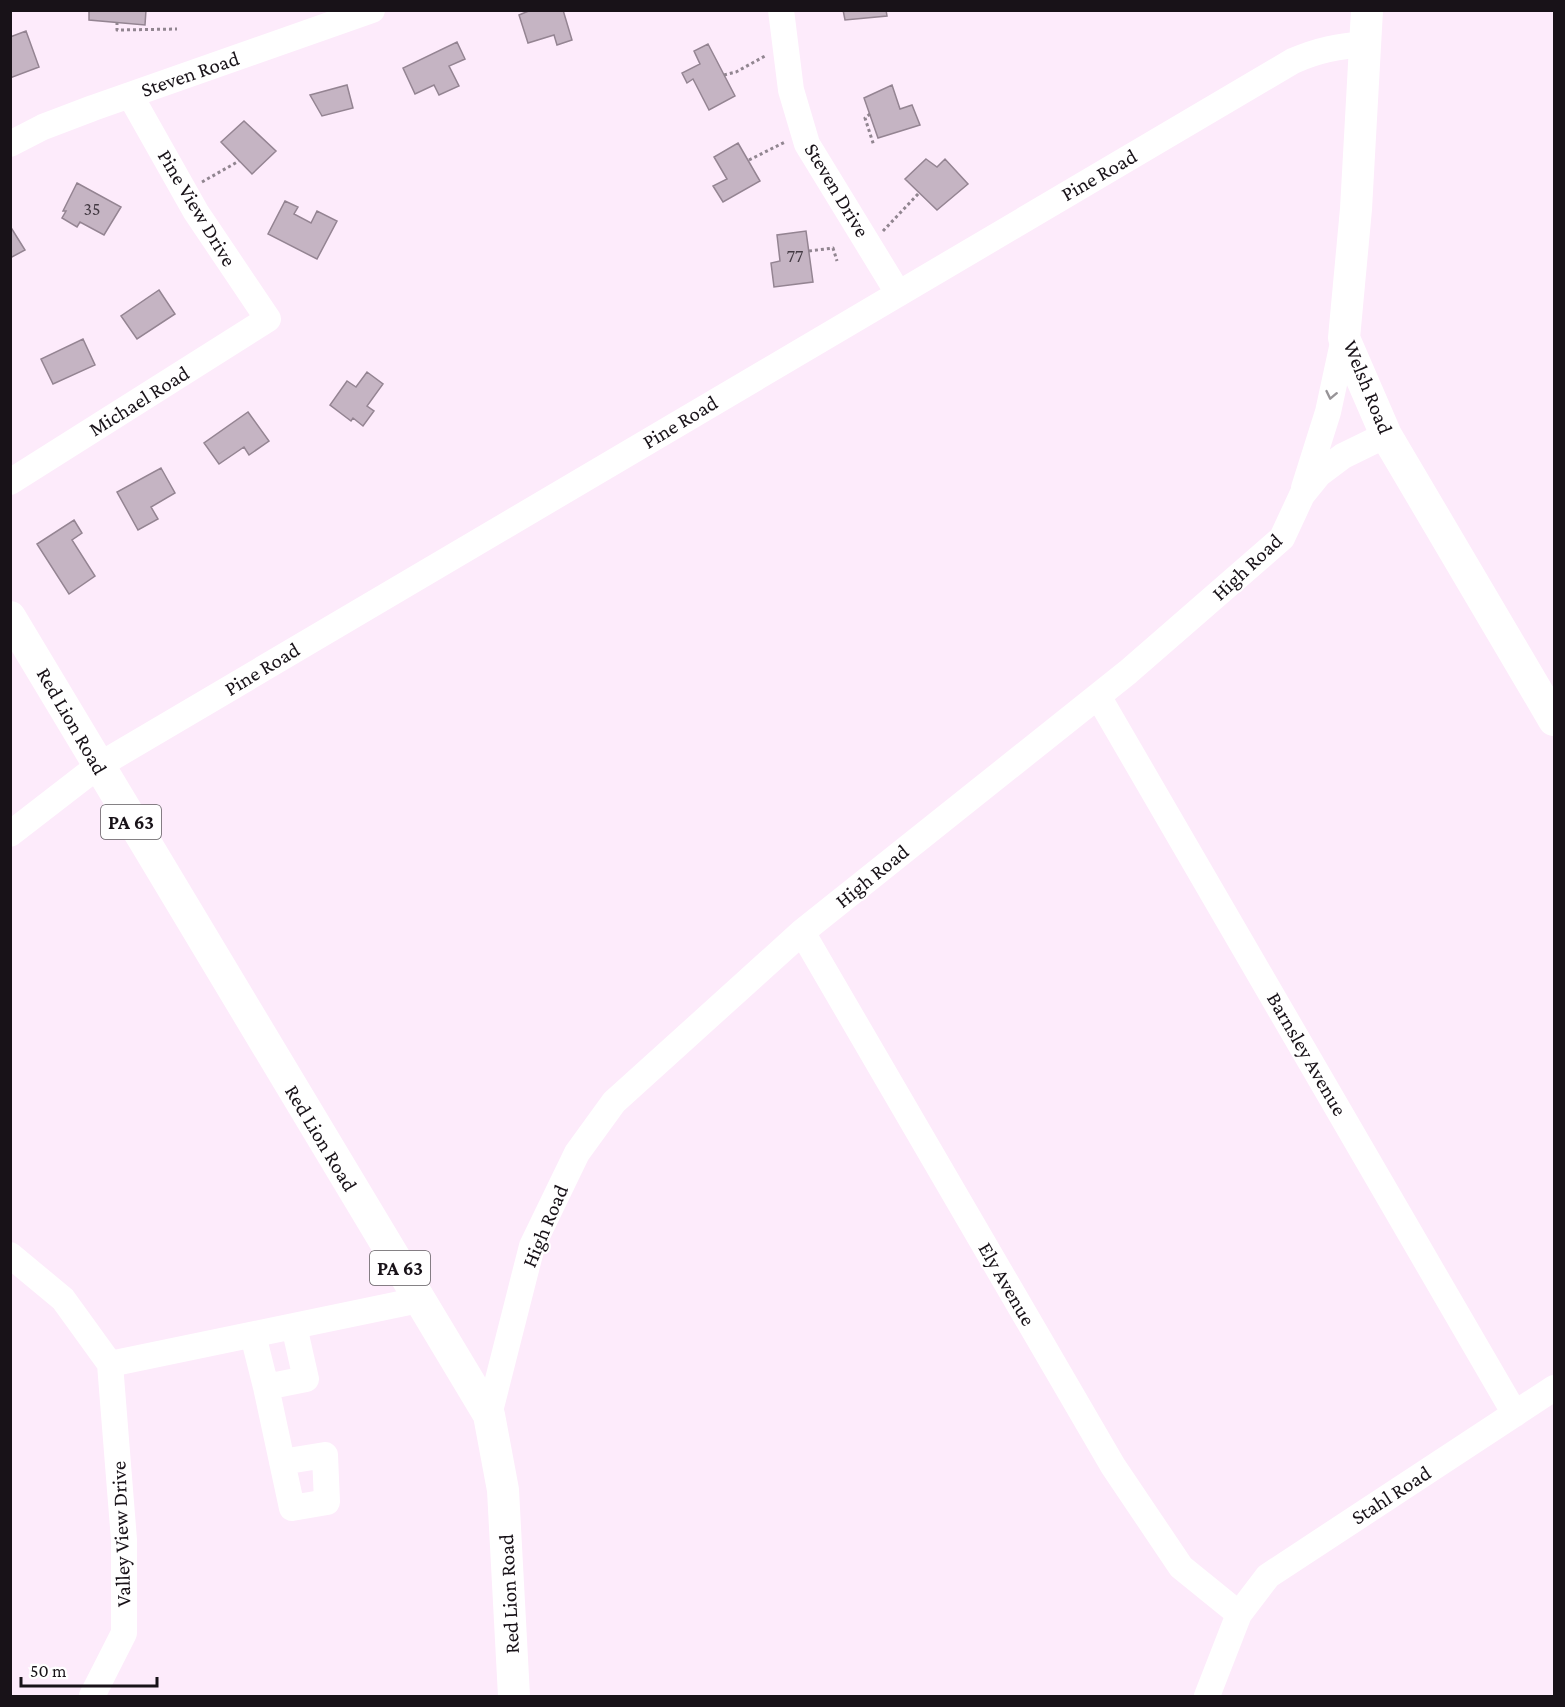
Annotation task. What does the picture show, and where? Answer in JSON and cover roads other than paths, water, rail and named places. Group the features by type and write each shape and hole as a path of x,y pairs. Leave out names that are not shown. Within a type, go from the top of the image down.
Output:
{"main road":[{"name":"Welsh Road","path":"1367,10 1344,338 1386,435 1554,720"},
{"name":"Red Lion Road","path":"10,617 489,1415 503,1490 514,1696"}],"street":[{"name":"Steven Road","path":"10,144 43,127 130,94 372,10"},
{"name":"Steven Drive","path":"781,10 791,90 807,144 898,293"},
{"name":"Pine Road","path":"10,834 98,766 1293,61 1317,50 1366,44"},
{"name":"Pine View Drive","path":"130,94 185,193 267,319"},
{"name":"Michael Road","path":"10,482 267,319"},
{"path":"1302,495 1328,412 1344,338"},
{"name":"High Road","path":"489,1415 532,1246 578,1153 614,1102 802,932 1098,696 1282,538 1302,495 1318,474 1343,456 1386,435"},
{"name":"Barnsley Avenue","path":"1098,696 1515,1414"},
{"name":"Ely Avenue","path":"802,932 1113,1466 1181,1567 1239,1614"},
{"path":"10,1255 63,1299 110,1364 419,1300"},
{"path":"266,1387 306,1379 294,1326"},
{"path":"253,1335 282,1462"},
{"name":"Valley View Drive","path":"92,1696 124,1633 124,1540 110,1364"},
{"name":"Stahl Road","path":"1207,1696 1239,1614 1268,1576 1554,1388"}]}
